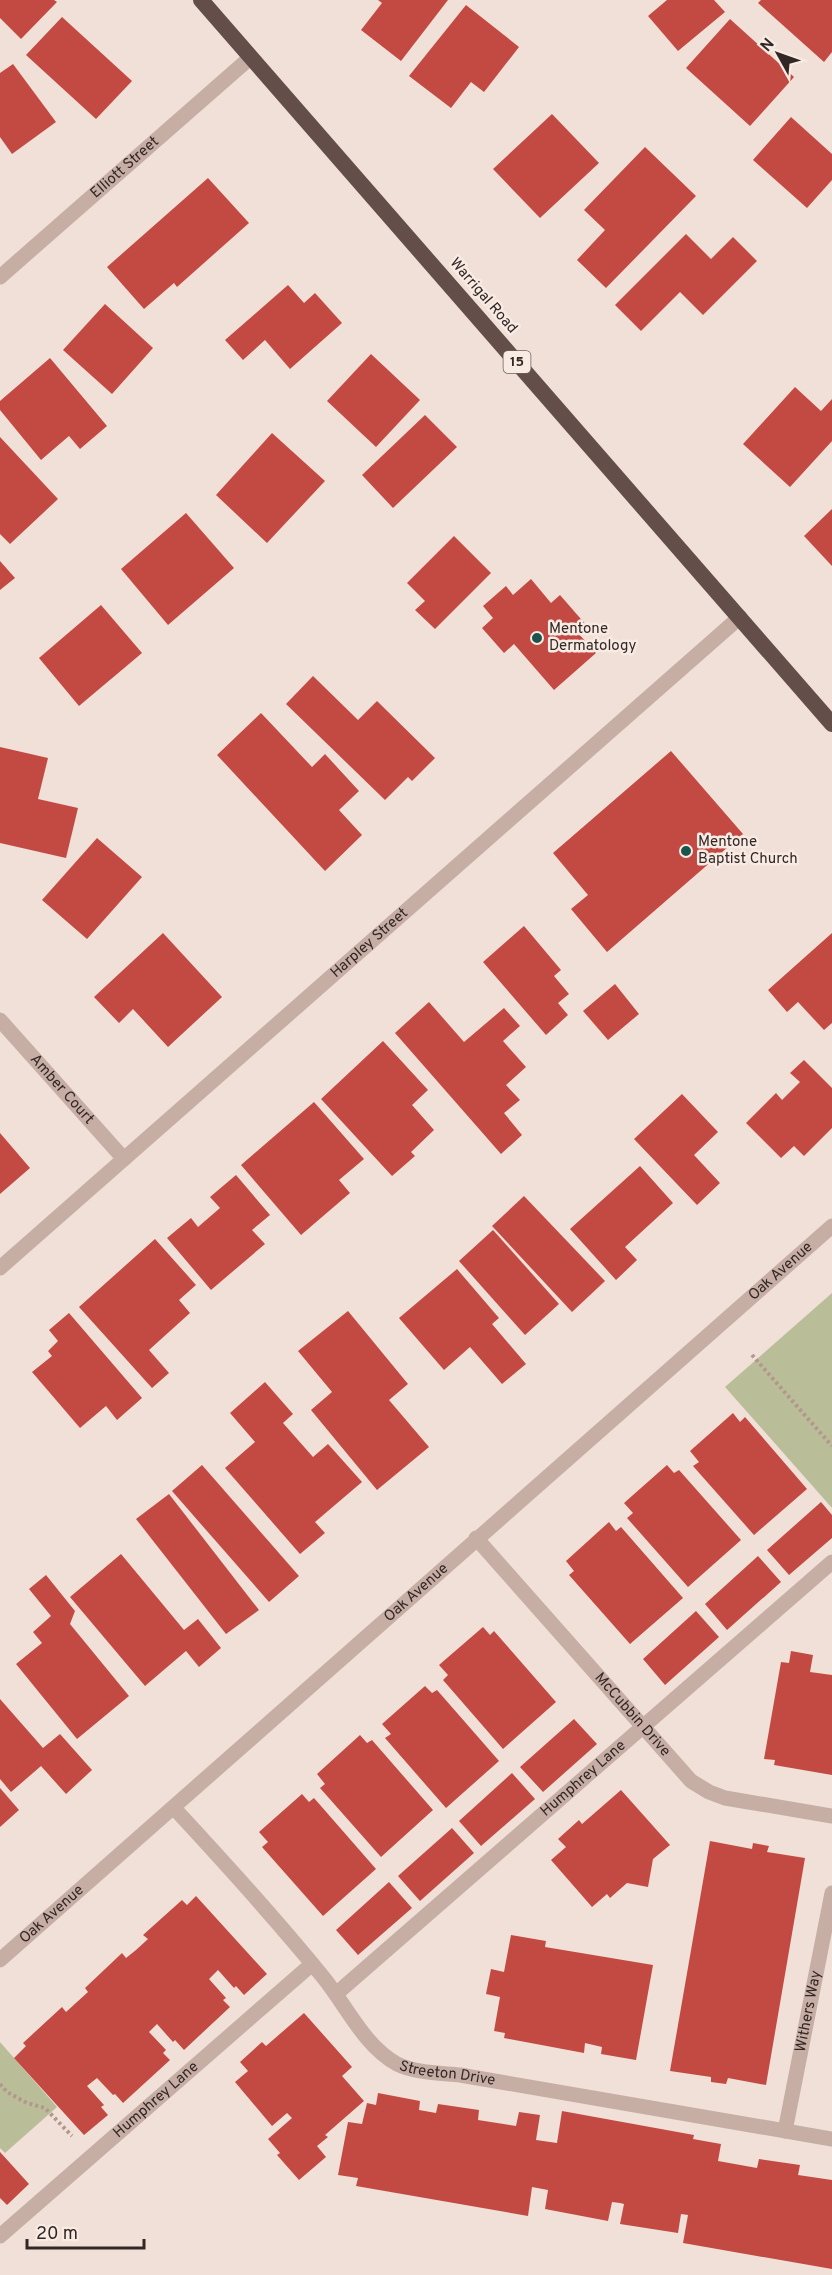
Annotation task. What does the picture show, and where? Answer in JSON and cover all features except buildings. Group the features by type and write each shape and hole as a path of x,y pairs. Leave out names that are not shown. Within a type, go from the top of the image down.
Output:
{"highway":[{"name":"Warrigal Road","path":"201,0 832,724"}],"street":[{"name":"Elliott Street","path":"0,277 251,57"},
{"name":"Harpley Street","path":"0,1268 740,617"},
{"name":"Amber Court","path":"0,1020 124,1159"},
{"name":"Oak Avenue","path":"0,1960 832,1226"},
{"name":"McCubbin Drive","path":"476,1538 691,1781 725,1798 832,1816"},
{"name":"Humphrey Lane","path":"336,1994 832,1562"},
{"name":"Streeton Drive","path":"174,1808 312,1964 363,2032 380,2051 399,2065 832,2139"},
{"name":"Withers Way","path":"785,2131 832,1893"},
{"name":"Humphrey Lane","path":"0,2236 312,1964"}],"path":[{"path":"752,1355 832,1446"},
{"path":"0,2084 7,2092 27,2103 45,2108 91,2156"}],"green space":[{"path":"832,1293 832,1508 725,1387"},
{"path":"0,2042 57,2107 5,2153 0,2148"}],"place":[{"name":"Mentone Dermatology","path":"537,638"},
{"name":"Mentone Baptist Church","path":"686,851"}]}
